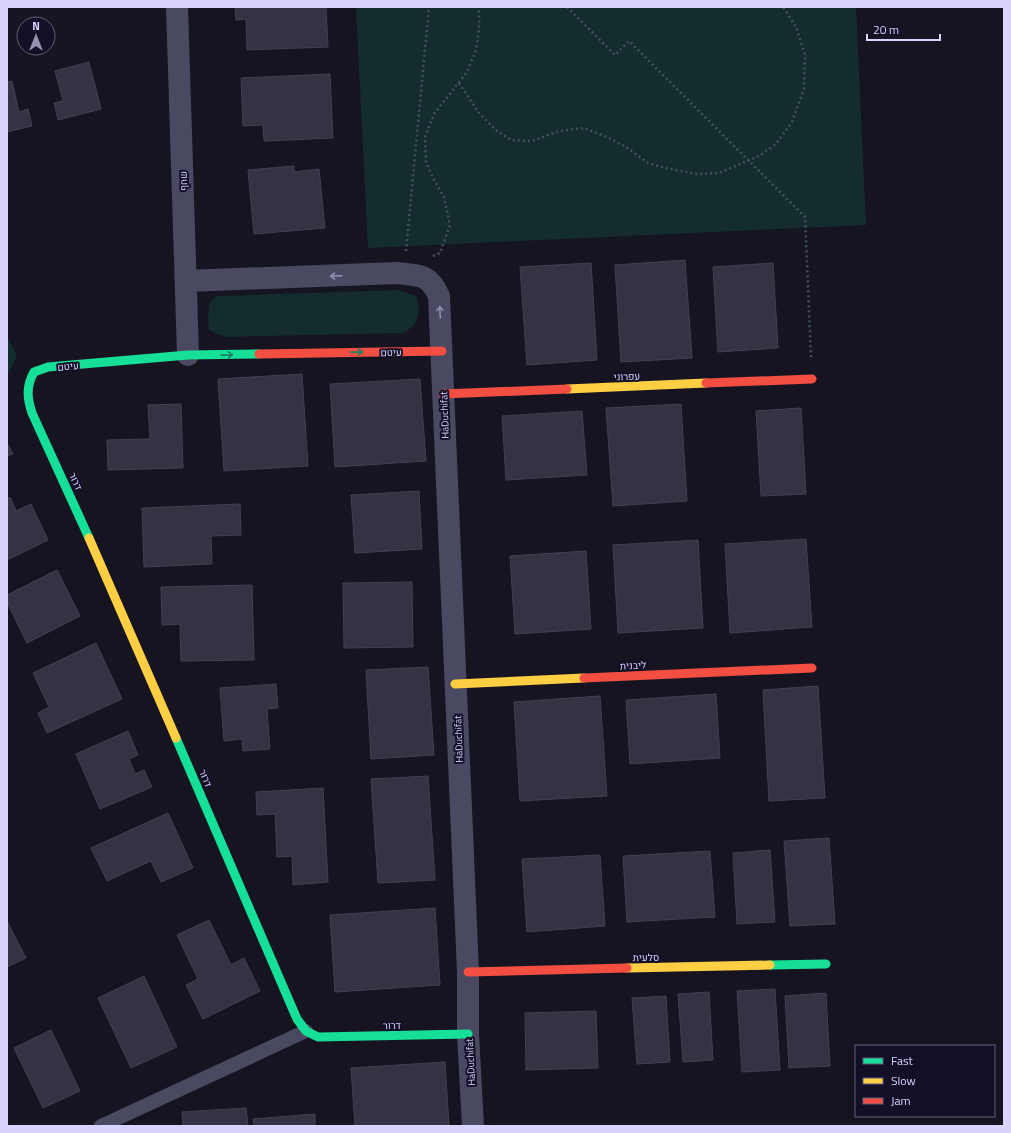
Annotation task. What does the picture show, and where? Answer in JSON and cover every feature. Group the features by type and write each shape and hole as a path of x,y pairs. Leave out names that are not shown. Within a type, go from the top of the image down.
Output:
{"street":[{"name":"שחף","path":"177,7 188,355"},
{"path":"186,281 404,274 418,275 427,279 435,287 439,296 442,351"},
{"name":"עיטם","path":"29,381 34,372 48,367 188,355 442,351"},
{"name":"HaDuchifat","path":"442,351 468,972 468,1034 473,1126"},
{"name":"עפרוני","path":"443,394 812,379"},
{"name":"דרור","path":"29,381 28,400 32,413 120,609 297,1019 306,1031 318,1037 468,1034"},
{"name":"ליבנית","path":"455,684 812,668"},
{"name":"סלעית","path":"468,972 826,964"}],"lane":[{"path":"101,1126 306,1031"}],"path":[{"path":"404,274 429,7"},
{"path":"432,257 440,253 450,225 444,198 426,162 425,137 434,114 467,72 476,50 479,29 479,7"},
{"path":"567,7 615,55 629,42 805,217 812,379"},
{"path":"459,83 479,114 497,131 511,140 532,141 559,131 584,128 610,138 648,162 665,168 697,174 719,173 760,156 776,144 792,122 804,88 805,55 796,27 783,7"}],"green space":[{"path":"356,7 856,7 866,225 368,248"},
{"path":"400,290 417,297 419,312 414,326 403,333 225,337 209,330 209,304 216,296"},
{"path":"7,335 17,356 7,376"}],"building":[{"path":"235,7 326,7 328,47 247,50 246,19 236,20"},
{"path":"89,62 101,109 58,120 54,103 63,101 55,71"},
{"path":"330,74 333,138 264,141 263,125 243,126 241,78"},
{"path":"12,81 19,112 28,109 32,126 7,132 7,82"},
{"path":"294,166 294,172 319,169 325,228 254,234 248,170"},
{"path":"685,260 692,358 621,362 615,265"},
{"path":"591,263 597,360 527,365 520,267"},
{"path":"773,263 778,348 718,352 713,267"},
{"path":"302,374 308,466 224,471 218,379"},
{"path":"420,379 426,461 335,467 330,384"},
{"path":"181,404 183,468 108,470 107,440 150,439 148,405"},
{"path":"681,404 687,501 613,506 606,408"},
{"path":"801,408 806,494 761,496 756,411"},
{"path":"582,411 587,475 506,480 502,416"},
{"path":"7,443 13,454 7,456"},
{"path":"419,491 422,549 355,553 351,495"},
{"path":"10,497 16,511 31,504 48,540 7,560 7,499"},
{"path":"240,504 241,535 211,536 212,564 144,567 142,508"},
{"path":"806,539 812,627 730,633 725,544"},
{"path":"698,540 703,628 618,633 613,545"},
{"path":"586,551 591,629 515,634 510,556"},
{"path":"57,570 80,616 27,643 7,602 7,595"},
{"path":"412,582 413,647 344,648 343,583"},
{"path":"252,585 254,660 181,661 180,624 162,625 161,587"},
{"path":"96,643 122,699 47,733 38,713 49,707 33,673"},
{"path":"428,667 434,755 371,759 366,670"},
{"path":"276,684 278,708 267,709 270,749 243,751 242,739 224,741 220,688"},
{"path":"818,686 825,798 769,801 763,690"},
{"path":"716,694 720,758 630,764 626,700"},
{"path":"600,696 607,796 520,801 514,702"},
{"path":"128,731 138,755 129,759 135,774 144,770 152,787 100,809 76,754"},
{"path":"428,776 435,880 378,883 371,779"},
{"path":"323,788 328,882 293,885 292,856 277,857 275,814 257,815 256,792"},
{"path":"168,813 193,868 161,882 151,861 107,881 91,848"},
{"path":"829,838 835,924 790,926 784,841"},
{"path":"770,850 775,922 737,924 733,853"},
{"path":"710,851 715,917 627,922 623,856"},
{"path":"600,855 605,926 527,932 522,859"},
{"path":"435,908 440,985 335,992 330,915"},
{"path":"209,920 231,965 244,958 260,991 203,1019 186,985 198,979 177,935"},
{"path":"7,921 26,958 7,967"},
{"path":"144,976 177,1047 131,1068 98,998"},
{"path":"775,989 780,1070 742,1072 737,991"},
{"path":"709,992 713,1060 683,1062 678,994"},
{"path":"826,993 830,1066 789,1068 785,996"},
{"path":"666,996 670,1062 637,1064 632,998"},
{"path":"596,1011 598,1068 526,1070 525,1013"},
{"path":"51,1030 80,1091 43,1108 14,1048"},
{"path":"445,1062 449,1126 355,1126 351,1068"},
{"path":"246,1108 248,1126 183,1126 182,1112"},
{"path":"315,1114 315,1126 254,1126 253,1119"}],"traffic: fast":[{"path":"89,538 32,413 28,392 31,377 34,372 48,367 188,355 259,354"},
{"path":"176,738 297,1019 306,1031 318,1037 468,1034"},
{"path":"770,965 826,964"}],"traffic: slow":[{"path":"567,389 706,383"},
{"path":"89,538 176,738"},
{"path":"455,684 584,678"},
{"path":"627,968 770,965"}],"traffic: jam":[{"path":"259,354 442,351"},
{"path":"706,383 812,379"},
{"path":"443,394 567,389"},
{"path":"584,678 812,668"},
{"path":"468,972 627,968"}]}
